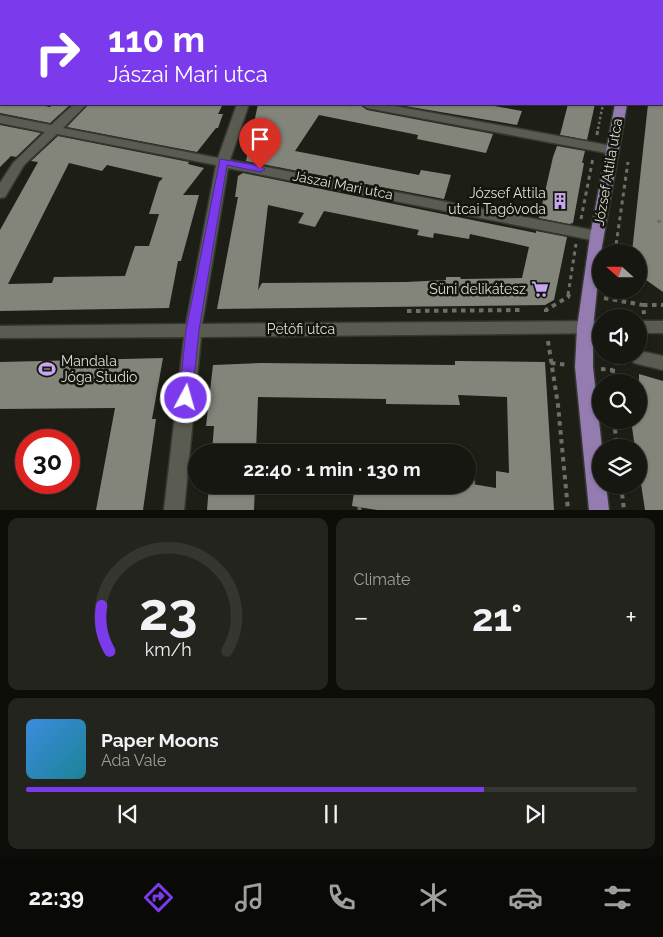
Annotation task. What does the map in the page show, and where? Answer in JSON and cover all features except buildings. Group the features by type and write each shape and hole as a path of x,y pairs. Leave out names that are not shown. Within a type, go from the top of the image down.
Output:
{"main road":[{"name":"József Attila utca","path":"592,322 588,296 621,105"},
{"name":"József Attila utca","path":"592,332 584,367 599,510"}],"street":[{"path":"0,194 18,163 79,105"},
{"path":"174,510 193,330 223,162 243,105"},
{"path":"372,105 612,150"},
{"name":"Jászai Mari utca","path":"0,119 597,236"},
{"name":"Petőfi utca","path":"0,332 592,328"},
{"path":"647,360 663,363"}],"path":[{"path":"136,0 147,0"},
{"path":"616,244 629,160"},
{"path":"658,221 663,222"},
{"path":"568,297 588,296 622,300 643,305 663,305"},
{"path":"643,305 650,327"},
{"path":"622,494 624,510"}],"place":[{"name":"József Attila utcai Tagóvoda","path":"560,201"},
{"name":"Süni delikátesz","path":"540,289"},
{"name":"Mandala Jóga Studio","path":"47,369"}],"route":[{"path":"186,398 193,330 223,162 260,169"}]}
